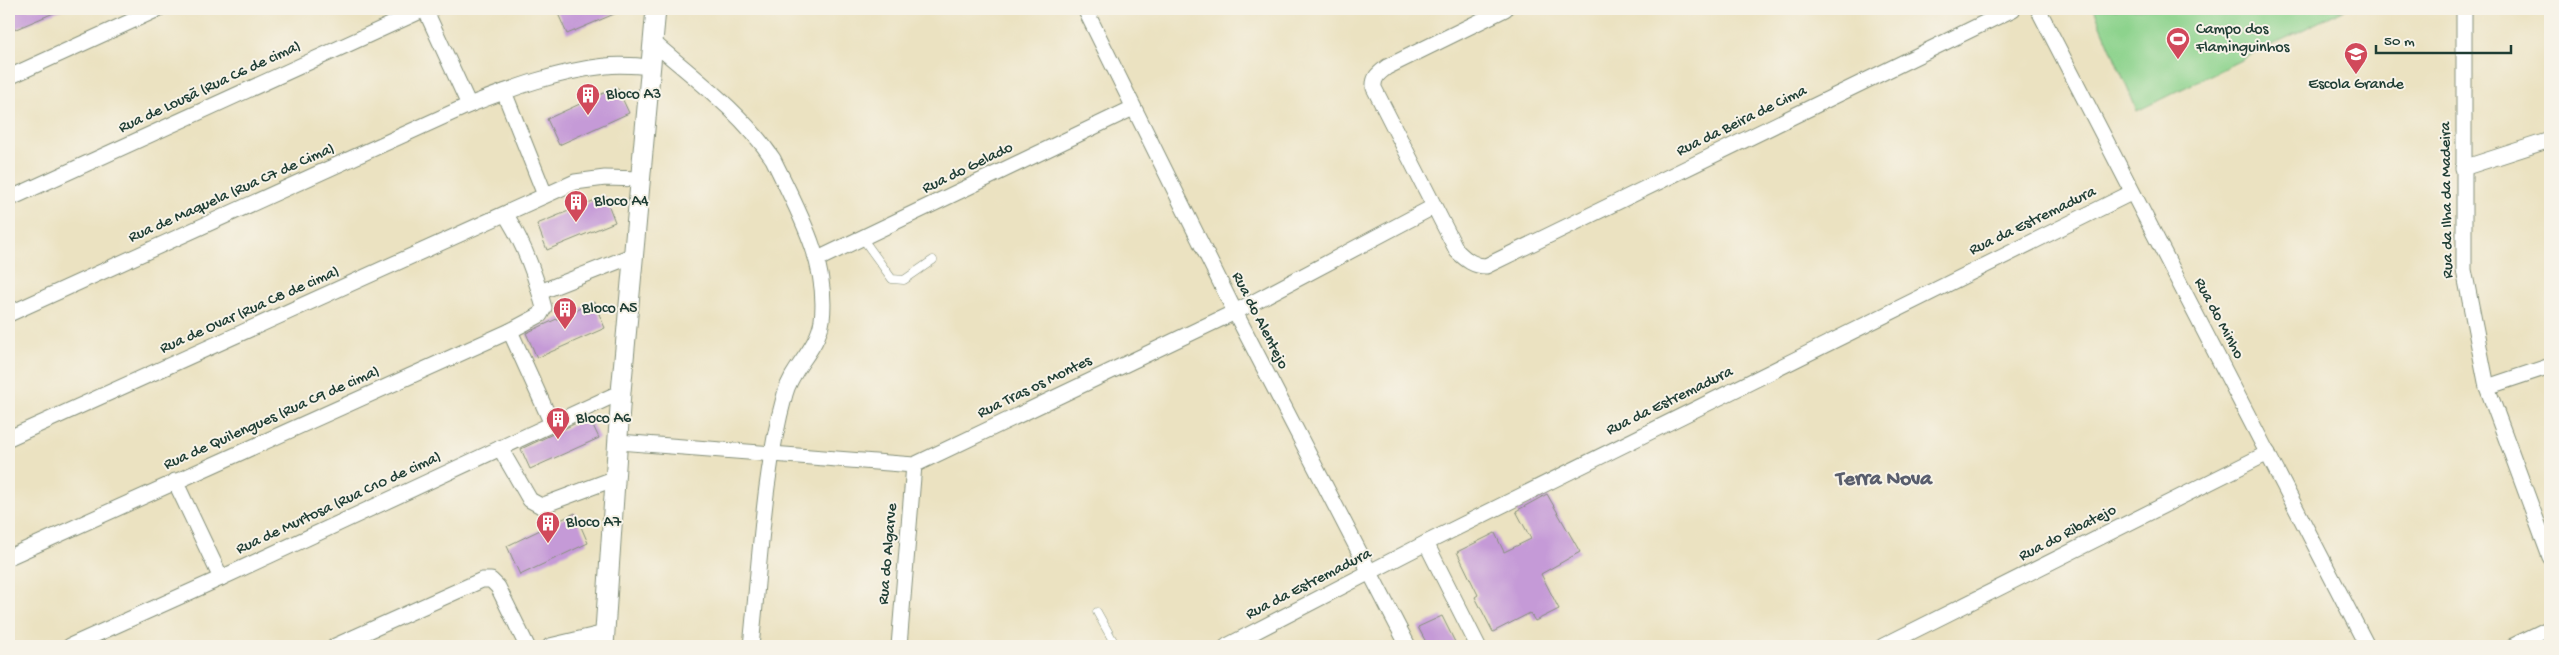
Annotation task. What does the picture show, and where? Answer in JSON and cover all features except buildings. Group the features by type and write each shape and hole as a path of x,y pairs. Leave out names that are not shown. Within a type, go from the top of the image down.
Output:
{"street":[{"path":"9,77 158,9"},
{"path":"425,9 469,105"},
{"name":"Rua de Lousã (Rua C6 de cima)","path":"9,199 425,9"},
{"path":"550,646 604,640 621,392 656,9"},
{"name":"Rua do Alentejo","path":"1085,9 1235,312 1408,646"},
{"path":"1433,207 1374,88 1373,81 1378,74 1388,67 1505,9"},
{"name":"Rua da Beira de Cima","path":"1433,207 1457,251 1471,263 1486,266 2013,9"},
{"name":"Rua do Minho","path":"2038,9 2131,193 2268,453 2366,646"},
{"name":"Rua da Ilha da Madeira","path":"2464,9 2464,270 2487,387 2550,557"},
{"path":"654,43 720,100 763,144 773,159 818,259 822,320 819,333 789,384 772,454 751,646"},
{"name":"Rua de Maquela (Rua C7 de Cima)","path":"9,314 469,105 547,77 578,70 608,65 652,66"},
{"path":"504,92 545,196"},
{"name":"Rua do Gelado","path":"818,259 863,240 1133,108"},
{"path":"2463,168 2550,140"},
{"name":"Rua de Ovar (Rua C8 de cima)","path":"9,438 506,215 575,182 605,178 641,179"},
{"name":"Rua da Estremadura","path":"1227,646 1426,543 2131,193"},
{"name":"Rua Tras os Montes","path":"914,466 1235,312 1433,207"},
{"path":"506,215 515,231 540,292 634,255"},
{"name":"Rua de Quilengues (Rua C9 de cima)","path":"9,556 510,332 540,315 544,308 540,292"},
{"path":"510,332 552,424"},
{"path":"2487,387 2550,366"},
{"name":"Rua de Murtosa (Rua C10 de cima)","path":"70,646 222,578 621,392"},
{"path":"619,442 914,466"},
{"path":"500,448 530,500 541,506 616,478"},
{"name":"Rua do Ribatejo","path":"1883,646 2268,453"},
{"name":"Rua do Algarve","path":"900,646 914,466"},
{"path":"175,481 222,578"},
{"path":"1426,543 1478,646"},
{"path":"335,646 482,580 491,580 498,587 527,646"},
{"path":"2513,646 2550,628"}],"lane":[{"path":"863,240 892,279 904,280 933,260"},
{"path":"1097,612 1116,646"}],"green space":[{"name":"Campo dos Flaminguinhos","path":"2094,9 2345,9 2137,111"}],"place":[{"name":"Campo dos Flaminguinhos","path":"2178,60"},
{"name":"Escola Grande","path":"2356,75"},
{"name":"Bloco A3","path":"588,116"},
{"name":"Bloco A4","path":"576,223"},
{"name":"Bloco A5","path":"565,330"},
{"name":"Bloco A6","path":"558,440"},
{"name":"Bloco A7","path":"548,544"}],"district":[{"name":"Terra Nova","path":"1884,480"}]}
